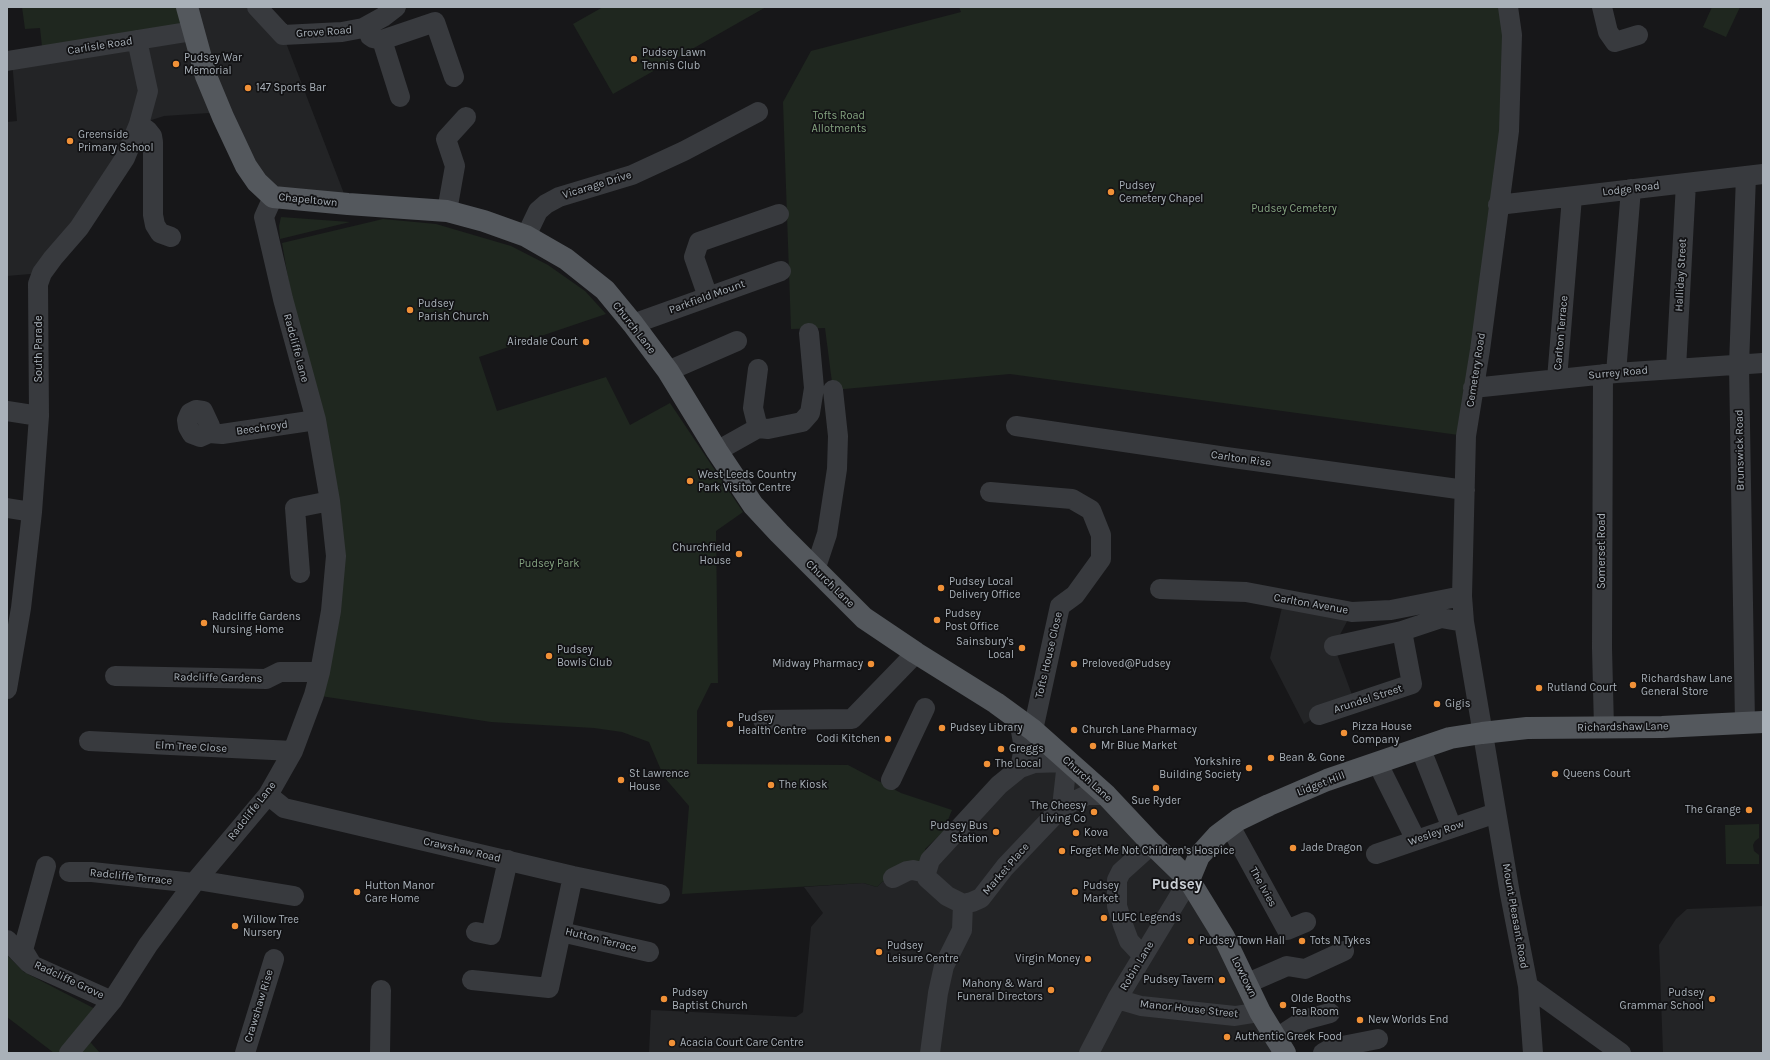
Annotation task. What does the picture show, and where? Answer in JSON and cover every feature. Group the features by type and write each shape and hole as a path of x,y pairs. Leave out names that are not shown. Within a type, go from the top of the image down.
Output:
{"main road":[{"name":"Chapeltown","path":"187,7 206,76 246,166 257,182 272,197 447,211 484,221 526,236"},
{"name":"Church Lane","path":"526,236 566,259 605,290 633,324 668,371 717,451 753,505 815,570 864,618 916,653 970,686 1026,725 1106,795 1152,844 1189,880"},
{"name":"Richardshaw Lane","path":"1482,732 1527,728 1604,728 1754,723"},
{"name":"Lidget Hill","path":"1189,880 1199,856 1218,835 1238,820 1283,798 1327,780 1378,764 1420,747 1450,738 1482,732"},
{"name":"Lowtown","path":"1189,880 1224,937 1248,983 1260,1012 1280,1046"}],"street":[{"name":"Grove Road","path":"257,7 283,35 342,32 364,28 383,17 396,7"},
{"name":"Cemetery Road","path":"1482,732 1464,622 1462,596 1466,436 1480,350 1509,131 1512,35 1508,7"},
{"path":"1602,7 1608,32 1615,42 1638,35"},
{"path":"364,28 373,38 382,40 435,22 454,77"},
{"name":"Carlisle Road","path":"7,61 193,31"},
{"name":"South Parade","path":"7,689 14,607 32,512 39,416 38,284 42,274 53,258 79,228 125,158 139,124 148,91 137,40"},
{"path":"382,40 400,97"},
{"name":"Vicarage Drive","path":"526,236 538,211 546,204 559,197 632,175 684,151 758,112"},
{"path":"447,211 455,166 446,139 466,117"},
{"path":"139,124 152,136 153,142 153,215 155,225 160,234 171,237"},
{"name":"Lodge Road","path":"1498,205 1754,175"},
{"name":"Brunswick Road","path":"1754,175 1738,365 1754,723"},
{"name":"Halliday Street","path":"1676,368 1686,182"},
{"name":"Somerset Road","path":"1604,728 1602,648 1609,374 1631,189"},
{"name":"Radcliffe Lane","path":"69,1053 112,1001 148,945 196,881 268,795 293,751 314,695 320,672 331,611 336,556 330,501 316,420 280,286 264,217 272,197"},
{"name":"Carlton Terrace","path":"1557,378 1572,197"},
{"path":"708,297 694,257 699,242 779,214"},
{"name":"Parkfield Mount","path":"633,324 781,271"},
{"path":"717,451 758,428 768,429 802,422 810,413 814,388 809,334"},
{"path":"668,371 737,341"},
{"name":"Surrey Road","path":"1473,388 1557,378 1676,368 1763,363"},
{"path":"758,369 754,408 758,428"},
{"path":"815,570 827,534 837,469 838,436 833,390"},
{"path":"7,411 39,416"},
{"name":"Beechroyd","path":"209,433 222,434 316,420"},
{"name":"Carlton Rise","path":"1016,426 1465,490"},
{"name":"Tofts House Close","path":"990,492 1072,499 1091,510 1101,535 1101,560 1074,595 1060,606 1026,725"},
{"path":"300,573 296,508 330,501"},
{"path":"7,508 32,512"},
{"name":"Carlton Avenue","path":"1160,588 1246,592 1352,612 1391,610 1462,596"},
{"path":"1334,646 1402,631 1441,618 1464,622"},
{"name":"Arundel Street","path":"1319,715 1412,684 1402,631"},
{"path":"762,720 852,719 916,653"},
{"name":"Radcliffe Gardens","path":"115,676 266,679 280,672 320,672"},
{"path":"892,780 925,708"},
{"path":"1020,768 1026,725"},
{"name":"Mount Pleasant Road","path":"1482,732 1528,986 1533,1053"},
{"name":"Elm Tree Close","path":"89,741 293,751"},
{"path":"1420,747 1452,828"},
{"path":"931,1047 938,993 944,966 962,930 963,904 947,896 927,878 926,873 930,860 999,785 1020,768 1034,763 1068,762 1062,807"},
{"path":"1378,764 1416,840"},
{"name":"Crawshaw Road","path":"268,795 284,808 573,876 660,894"},
{"name":"Market Place","path":"963,904 981,898 1005,867 1062,807 1087,795 1106,795"},
{"name":"Wesley Row","path":"1376,854 1496,813"},
{"name":"The Ivies","path":"1230,826 1287,930 1306,922"},
{"path":"1143,956 1129,941 1118,910 1117,880 1121,872 1152,844"},
{"path":"476,932 491,935 508,860"},
{"name":"Radcliffe Grove","path":"46,866 23,950 32,966 112,1001"},
{"path":"893,878 913,870 926,873"},
{"name":"Radcliffe Terrace","path":"69,872 196,881 294,896"},
{"name":"Hutton Terrace","path":"573,876 561,932 649,952"},
{"name":"Robin Lane","path":"1089,1053 1117,999 1189,880"},
{"path":"472,980 550,988 561,932"},
{"path":"7,940 32,966"},
{"path":"1248,983 1287,966 1305,969 1344,951"},
{"name":"Crawshaw Rise","path":"245,1053 274,959"},
{"path":"1528,986 1621,1053"},
{"path":"380,1053 381,990"},
{"name":"Manor House Street","path":"1117,999 1141,1006 1235,1016 1260,1012"},
{"path":"1280,1046 1304,1020 1330,1013"},
{"path":"1323,1053 1332,1048 1378,1039"}],"shaded area":[{"path":"187,7 257,7 283,35 348,204 273,197 220,110 209,113 164,116 139,124 42,273 7,276 7,122 17,121 12,60"},
{"path":"1284,599 1352,612 1334,646 1355,703 1319,715 1304,724 1270,658"},
{"path":"1053,762 1189,880 1285,1053 649,1053 651,1010 796,1017 803,1012 811,927 823,913 804,887 863,883 877,887 882,882 907,871 999,785"},
{"name":"Pudsey Grammar School","path":"1763,906 1763,1053 1663,1053 1659,945 1676,919 1687,909"}],"green space":[{"path":"22,7 187,7 193,31 43,56 40,28 25,29"},
{"name":"Pudsey Lawn Tennis Club","path":"603,7 766,7 613,94 573,24"},
{"name":"Pudsey Cemetery","path":"959,7 1508,7 1512,35 1466,436 1010,374 833,390 825,328 791,329 783,102 811,51 961,12"},
{"path":"1712,7 1740,7 1726,37 1703,27"},
{"path":"281,217 350,222 280,239 279,226"},
{"name":"Pudsey Park","path":"383,219 436,224 511,246 548,265 585,291 606,314 479,357 497,411 606,377 630,425 670,403 743,512 716,531 718,683 711,683 697,711 697,764 848,765 901,793 952,810 943,832 925,849 930,860 882,882 877,887 863,883 682,894 689,806 664,777 649,742 622,732 594,728 491,722 314,695 336,556 282,243"},
{"path":"1759,824 1759,838 1753,845 1754,851 1759,855 1759,864 1726,864 1725,825"},
{"path":"7,955 24,972 103,1013 84,1035 100,1053 54,1053 7,1017"}],"place":[{"name":"Pudsey Lawn Tennis Club","path":"634,59"},
{"name":"Pudsey War Memorial","path":"176,64"},
{"name":"147 Sports Bar","path":"248,88"},
{"name":"Greenside Primary School","path":"70,141"},
{"name":"Pudsey Cemetery Chapel","path":"1111,192"},
{"name":"Pudsey Parish Church","path":"410,310"},
{"name":"Airedale Court","path":"586,342"},
{"name":"West Leeds Country Park Visitor Centre","path":"690,481"},
{"name":"Churchfield House","path":"739,554"},
{"name":"Pudsey Local Delivery Office","path":"941,588"},
{"name":"Pudsey Post Office","path":"937,620"},
{"name":"Radcliffe Gardens Nursing Home","path":"204,623"},
{"name":"Sainsbury's Local","path":"1022,648"},
{"name":"Pudsey Bowls Club","path":"549,656"},
{"name":"Midway Pharmacy","path":"871,664"},
{"name":"Preloved@Pudsey","path":"1074,664"},
{"name":"Richardshaw Lane General Store","path":"1633,685"},
{"name":"Rutland Court","path":"1539,688"},
{"name":"Gigis","path":"1437,704"},
{"name":"Pudsey Health Centre","path":"730,724"},
{"name":"Pudsey Library","path":"942,728"},
{"name":"Church Lane Pharmacy","path":"1074,730"},
{"name":"Pizza House Company","path":"1344,733"},
{"name":"Codi Kitchen","path":"888,739"},
{"name":"Mr Blue Market","path":"1093,746"},
{"name":"Greggs","path":"1001,749"},
{"name":"Bean & Gone","path":"1271,758"},
{"name":"The Local","path":"987,764"},
{"name":"Yorkshire Building Society","path":"1249,768"},
{"name":"Queens Court","path":"1555,774"},
{"name":"St Lawrence House","path":"621,780"},
{"name":"The Kiosk","path":"771,785"},
{"name":"Sue Ryder","path":"1156,788"},
{"name":"The Grange","path":"1749,810"},
{"name":"The Cheesy Living Co","path":"1094,812"},
{"name":"Pudsey Bus Station","path":"996,832"},
{"name":"Kova","path":"1076,833"},
{"name":"Jade Dragon","path":"1293,848"},
{"name":"Forget Me Not Children's Hospice","path":"1062,851"},
{"name":"Hutton Manor Care Home","path":"357,892"},
{"name":"Pudsey Market","path":"1075,892"},
{"name":"LUFC Legends","path":"1104,918"},
{"name":"Willow Tree Nursery","path":"235,926"},
{"name":"Pudsey Town Hall","path":"1191,941"},
{"name":"Tots N Tykes","path":"1302,941"},
{"name":"Pudsey Leisure Centre","path":"879,952"},
{"name":"Virgin Money","path":"1088,959"},
{"name":"Pudsey Tavern","path":"1222,980"},
{"name":"Mahony & Ward Funeral Directors","path":"1051,990"},
{"name":"Pudsey Baptist Church","path":"664,999"},
{"name":"Pudsey Grammar School","path":"1712,999"},
{"name":"Olde Booths Tea Room","path":"1283,1005"},
{"name":"New Worlds End","path":"1360,1020"},
{"name":"Authentic Greek Food","path":"1227,1037"},
{"name":"Acacia Court Care Centre","path":"672,1043"}],"district":[{"name":"Pudsey","path":"1177,885"}],"park label":[{"name":"Tofts Road Allotments","path":"839,122"}]}
